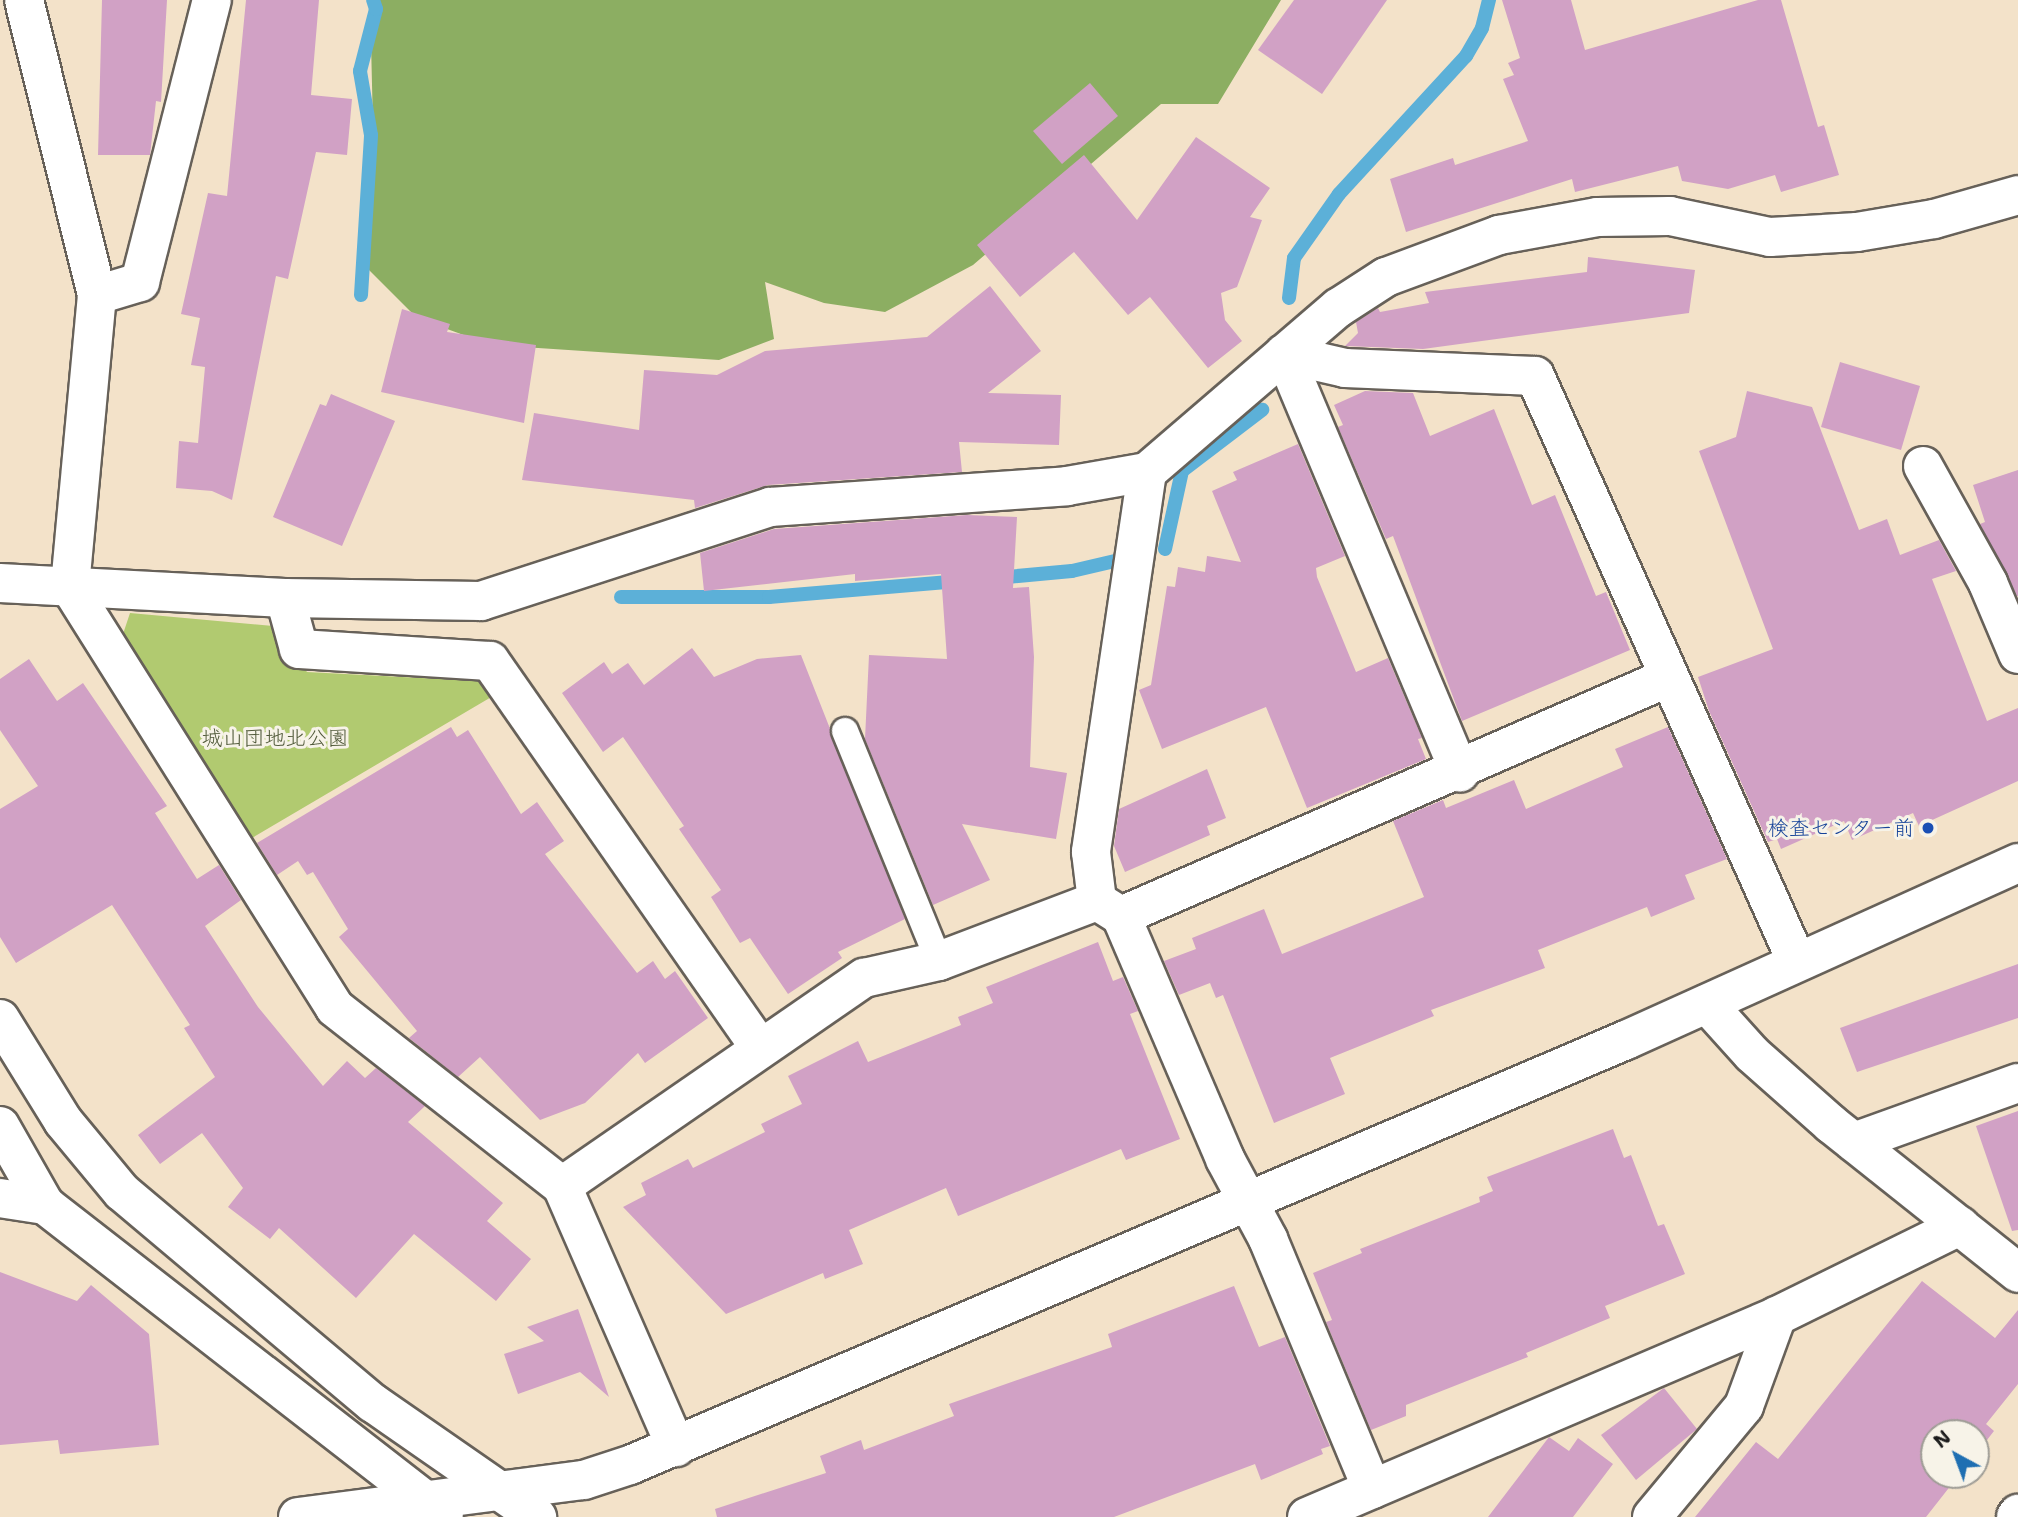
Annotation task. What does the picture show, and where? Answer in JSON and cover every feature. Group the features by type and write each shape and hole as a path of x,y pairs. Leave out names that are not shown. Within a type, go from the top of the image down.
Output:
{"street":[{"path":"23,0 97,295 70,587 335,1008 562,1186 676,1447"},
{"path":"97,295 140,282 212,0"},
{"path":"0,583 285,598 481,601 770,507 1067,486 1147,472 1339,308 1386,277 1499,235 1597,217 1670,216 1770,237 1857,232 1934,219 2018,195"},
{"path":"1284,354 1345,368 1535,376 1797,962"},
{"path":"1284,354 1460,772"},
{"path":"1923,466 1988,583 2018,654"},
{"path":"1147,472 1091,852 1109,909 1225,1159 1268,1238 1372,1489"},
{"path":"285,598 299,649 490,661 760,1048"},
{"path":"562,1186 651,1129 760,1048 864,978 939,961 1109,909 1460,772 1670,677"},
{"path":"298,1517 435,1509 501,1492 584,1480 676,1447 1707,1004 2018,863"},
{"path":"1707,1004 1752,1054 1854,1142 2018,1273"},
{"path":"0,1019 63,1121 122,1192 373,1403 537,1517"},
{"path":"1854,1142 2018,1083"},
{"path":"0,1126 45,1205 435,1509"},
{"path":"0,1198 45,1205"},
{"path":"1307,1517 1777,1316 1960,1226"},
{"path":"1652,1517 1744,1406 1777,1316"}],"lane":[{"path":"845,731 939,961"}],"green space":[{"path":"370,0 1281,0 1218,104 1161,104 973,265 885,312 824,303 765,282 774,339 719,360 491,345 417,318 360,261 374,169"},
{"name":"城山団地北公園","path":"130,613 273,626 307,672 478,681 493,696 252,838 122,637"}],"building":[{"path":"102,0 167,0 161,102 156,101 150,155 98,155"},
{"path":"246,0 319,0 311,95 352,99 347,155 316,152 288,279 276,276 232,500 212,491 176,488 179,441 198,443 205,367 191,365 200,318 181,314 208,193 227,196"},
{"path":"1294,0 1387,0 1322,94 1258,50"},
{"path":"1502,0 1571,0 1585,50 1758,0 1781,0 1818,127 1824,125 1839,175 1781,192 1775,175 1728,189 1682,181 1678,166 1575,192 1572,179 1406,232 1390,179 1453,158 1455,165 1528,141 1503,79 1514,75 1508,63 1520,58"},
{"path":"1090,83 1118,116 1062,164 1033,131"},
{"path":"1196,137 1270,188 1250,217 1262,220 1237,287 1221,293 1225,320 1242,341 1208,368 1150,297 1128,315 1074,252 1020,297 977,245 1084,155 1137,220"},
{"path":"1588,257 1695,270 1689,313 1423,349 1345,346 1358,333 1356,322 1378,308 1380,312 1429,303 1425,292 1587,272"},
{"path":"990,286 1041,351 988,393 1061,395 1059,445 959,442 962,472 768,485 695,508 694,500 522,480 534,413 639,430 644,370 717,375 765,351 927,337"},
{"path":"402,309 450,324 447,332 536,345 524,423 381,392"},
{"path":"1840,362 1920,386 1901,450 1821,427"},
{"path":"1365,391 1413,393 1430,436 1494,409 1532,505 1555,495 1596,596 1606,592 1630,650 1462,721 1393,536 1386,539 1338,427 1343,425 1334,405"},
{"path":"1747,391 1812,407 1859,530 1887,519 1900,555 1939,540 1956,571 1932,579 1987,721 2018,708 2018,781 1919,826 1913,813 1852,840 1844,821 1781,849 1777,839 1768,842 1709,711 1698,677 1773,649 1699,451 1736,437"},
{"path":"331,394 395,421 342,546 273,517 320,404 326,406"},
{"path":"1298,444 1345,556 1316,568 1317,577 1356,672 1388,658 1422,738 1418,739 1426,759 1307,808 1266,707 1162,749 1139,690 1151,685 1167,586 1175,587 1178,567 1205,572 1207,556 1241,562 1212,491 1237,480 1233,472"},
{"path":"2018,470 2017,596 1980,524 1985,522 1973,485"},
{"path":"967,515 1017,517 1013,588 1029,587 1034,657 1030,767 1067,773 1056,839 962,824 990,880 933,905 865,739 869,655 947,659 941,574 855,581 855,574 704,591 700,553 774,529"},
{"path":"692,648 714,677 757,659 801,655 905,919 838,952 842,958 788,994 750,938 740,943 711,897 721,890 679,829 684,826 623,737 603,752 562,693 604,662 612,674 628,663 644,685"},
{"path":"29,659 57,701 83,683 167,806 155,813 197,879 219,865 241,900 205,926 258,1007 323,1086 347,1061 365,1078 376,1068 425,1106 408,1122 503,1203 487,1221 531,1259 496,1301 414,1234 356,1298 279,1228 270,1239 228,1207 243,1188 202,1133 160,1164 138,1135 215,1077 184,1028 190,1025 112,905 16,963 0,937 0,809 38,786 0,730 0,679"},
{"path":"451,727 457,737 468,730 521,814 537,802 564,841 545,854 637,973 653,961 665,979 675,971 708,1018 645,1063 638,1053 585,1103 540,1120 480,1057 458,1077 409,1038 417,1031 339,937 348,929 313,872 307,875 298,861 277,875 257,843"},
{"path":"1668,727 1727,859 1685,875 1695,899 1651,917 1647,907 1538,950 1545,968 1431,1010 1434,1016 1330,1058 1345,1094 1274,1123 1223,995 1216,998 1210,983 1179,995 1164,961 1196,949 1192,938 1264,909 1282,954 1424,897 1393,821 1443,800 1446,808 1514,780 1526,809 1623,767 1615,749"},
{"path":"1207,769 1226,818 1207,826 1210,835 1125,872 1114,846 1119,809"},
{"path":"1098,942 1113,981 1123,977 1138,1011 1130,1014 1180,1139 1126,1160 1121,1149 958,1216 946,1188 849,1230 863,1264 825,1279 823,1273 726,1314 623,1207 646,1195 641,1183 688,1159 693,1168 765,1132 761,1124 802,1104 788,1076 858,1041 868,1062 961,1025 958,1017 993,1003 986,987"},
{"path":"2018,964 2018,1018 1857,1072 1840,1028"},
{"path":"2018,1111 2018,1230 2012,1231 1976,1126"},
{"path":"1613,1129 1624,1158 1631,1155 1658,1226 1664,1224 1685,1274 1605,1306 1610,1318 1526,1353 1528,1357 1406,1405 1406,1416 1371,1430 1326,1322 1332,1320 1313,1273 1362,1253 1360,1249 1480,1202 1479,1197 1493,1191 1487,1177"},
{"path":"0,1272 77,1301 91,1285 149,1334 159,1445 60,1454 58,1440 0,1445"},
{"path":"1922,1281 1995,1338 2018,1310 2018,1384 1990,1419 1920,1419 1920,1489 1948,1489 1926,1517 1695,1517 1756,1442 1778,1459"},
{"path":"1234,1286 1259,1347 1285,1337 1330,1446 1321,1449 1323,1454 1261,1480 1255,1464 1114,1517 717,1517 715,1509 826,1473 820,1456 861,1440 864,1450 954,1416 949,1404 1112,1347 1108,1334"},
{"path":"578,1309 609,1397 580,1372 518,1394 504,1354 544,1341 527,1327"},
{"path":"1664,1388 1697,1429 1636,1480 1601,1435"},
{"path":"1549,1437 1569,1451 1578,1438 1613,1464 1573,1517 1488,1517"}],"waterway":[{"path":"361,295 371,135 360,71 376,9 373,0"},
{"path":"1289,298 1294,258 1339,194 1466,56 1482,28 1489,0"},
{"path":"1165,549 1182,471 1262,410"},
{"path":"996,578 1072,571 1115,561"},
{"path":"621,597 769,597 958,581"}],"place":[{"name":"検査センター前","path":"1928,828"}]}
